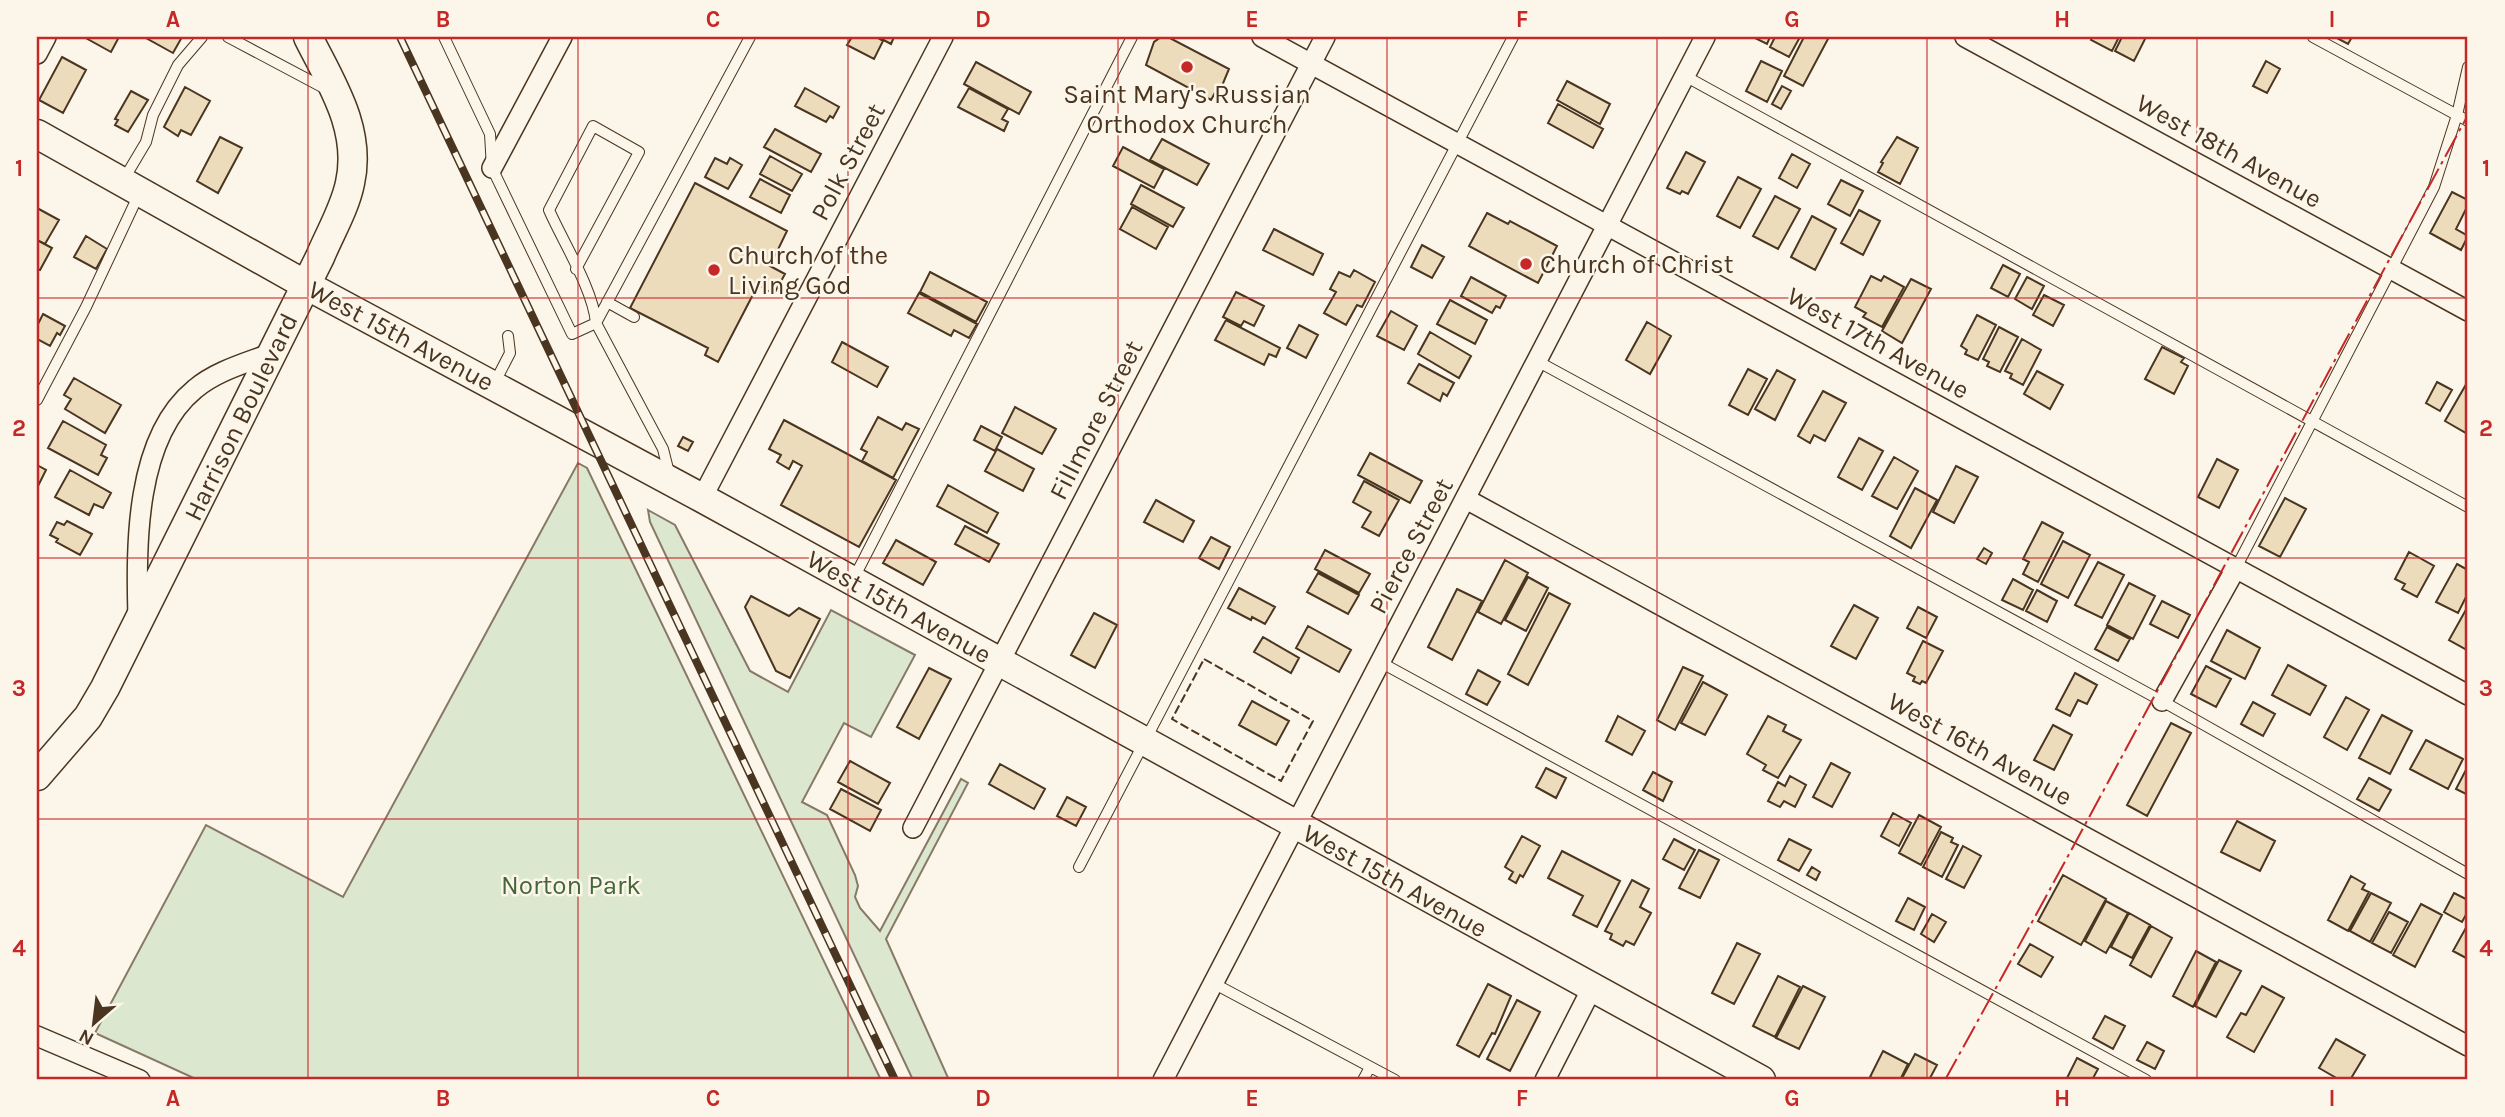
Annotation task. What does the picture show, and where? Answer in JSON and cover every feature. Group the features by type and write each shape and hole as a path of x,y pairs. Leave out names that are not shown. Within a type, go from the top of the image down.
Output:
{"main road":[{"name":"Harrison Boulevard","path":"37,776 88,717 138,624 345,201 353,152 351,139 344,108 308,37"},
{"name":"West 15th Avenue","path":"37,134 306,285 671,481 1761,1080"}],"street":[{"path":"37,54 46,37"},
{"path":"492,168 562,37"},
{"name":"Polk Street","path":"702,498 943,37"},
{"name":"West 17th Avenue","path":"1262,37 2468,695"},
{"name":"Fillmore Street","path":"913,828 1325,37"},
{"name":"Pierce Street","path":"1163,1080 1706,37"},
{"name":"West 18th Avenue","path":"1965,37 2468,311"},
{"path":"138,624 140,522 151,461 161,431 178,405 201,385 241,364 272,353"},
{"name":"West 16th Avenue","path":"1466,499 2468,1046"},
{"path":"2162,701 2236,568"},
{"path":"1545,1080 1592,988"},
{"path":"37,1036 140,1080"}],"lane":[{"path":"37,400 86,307 131,187 153,115 178,65 202,37"},
{"path":"228,37 338,96"},
{"path":"444,37 490,134 492,168 572,334 596,323 750,37"},
{"path":"852,582 1132,37"},
{"path":"1079,867 1513,37"},
{"path":"2314,37 2468,121"},
{"path":"2236,568 2434,187 2457,115 2468,67"},
{"path":"1685,76 2468,507"},
{"path":"576,269 639,152 593,126 549,210 576,269 594,307 596,323 663,449 671,481"},
{"path":"607,302 634,317"},
{"path":"493,386 510,353 508,337"},
{"path":"1537,361 2162,701 2468,874"},
{"path":"1380,662 2146,1080"},
{"path":"1213,983 1395,1080"},
{"path":"1363,1080 1370,1067"}],"green space":[{"name":"Norton Park","path":"578,463 587,468 881,1080 198,1080 95,1033 206,825 343,897"},
{"path":"648,510 675,525 750,671 788,692 831,610 915,655 871,737 844,723 802,802 827,815 855,875 858,886 855,897 860,908 880,931 961,779 968,783 886,939 949,1080 913,1080 650,522"}],"building":[{"path":"84,37 119,37 111,52"},
{"path":"147,37 182,37 173,53"},
{"path":"852,37 876,37 883,41 874,59 847,45"},
{"path":"878,37 894,37 891,44"},
{"name":"Saint Mary's Russian Orthodox Church","path":"1161,37 1168,37 1229,69 1219,93 1216,91 1211,100 1146,65 1154,42"},
{"path":"1753,37 1770,37 1767,44"},
{"path":"1775,37 1800,37 1789,57 1770,47"},
{"path":"1804,37 1829,37 1803,86 1784,76"},
{"path":"2093,37 2119,37 2112,51 2091,40"},
{"path":"2122,37 2146,37 2134,61 2115,51"},
{"path":"2335,37 2352,37 2348,44"},
{"path":"62,57 86,70 63,113 39,100"},
{"path":"1761,61 1782,71 1767,102 1746,91"},
{"path":"2266,61 2280,69 2267,93 2253,86"},
{"path":"976,62 1031,92 1019,114 964,84"},
{"path":"1567,81 1610,104 1600,124 1557,100"},
{"path":"1782,86 1791,91 1781,109 1772,104"},
{"path":"185,87 210,101 191,135 181,130 178,136 164,127"},
{"path":"805,88 839,107 833,118 830,116 826,122 795,106"},
{"path":"969,88 1008,109 1002,119 1008,122 1004,131 958,107"},
{"path":"131,91 148,100 128,132 115,125 118,120 115,119"},
{"path":"1558,104 1603,129 1593,148 1548,123"},
{"path":"775,129 821,154 811,172 764,147"},
{"path":"220,137 242,148 218,193 197,181"},
{"path":"1897,137 1918,148 1900,184 1878,172 1883,163 1881,162"},
{"path":"1162,139 1209,164 1197,185 1150,160"},
{"path":"1123,147 1164,169 1154,188 1113,166"},
{"path":"1686,152 1705,162 1688,194 1682,191 1680,194 1667,188"},
{"path":"1792,154 1810,164 1797,188 1779,178"},
{"path":"770,156 802,174 792,191 760,174"},
{"path":"715,158 727,164 730,158 742,165 728,189 705,177"},
{"path":"1738,177 1761,189 1740,228 1717,216"},
{"path":"760,179 790,195 781,213 750,197"},
{"path":"1841,180 1863,191 1850,216 1828,204"},
{"name":"Church of the Living God","path":"695,183 787,231 770,266 785,274 774,294 758,285 718,362 705,355 708,348 630,308"},
{"path":"1141,185 1184,208 1173,227 1131,204"},
{"path":"2452,192 2468,200 2456,229 2468,236 2461,250 2430,233"},
{"path":"1775,196 1800,209 1778,249 1753,236"},
{"path":"1132,207 1168,227 1156,249 1120,229"},
{"path":"37,208 59,220 45,244 37,240"},
{"path":"1859,210 1880,221 1863,255 1841,243"},
{"name":"Church of Christ","path":"1487,213 1508,224 1510,221 1557,246 1538,283 1469,246"},
{"path":"1812,216 1836,229 1815,270 1791,257"},
{"path":"1274,229 1323,254 1313,275 1263,250"},
{"path":"86,236 107,249 96,269 74,257"},
{"path":"37,240 52,248 40,270 37,269"},
{"path":"1422,245 1444,257 1432,278 1411,267"},
{"path":"2003,265 2020,274 2008,297 1991,288"},
{"path":"1354,270 1375,282 1362,307 1357,305 1346,325 1324,313 1336,292 1330,289 1339,272 1350,277"},
{"path":"930,272 987,302 976,322 920,292"},
{"path":"1871,276 1881,281 1884,276 1904,287 1882,327 1863,317 1866,313 1855,307"},
{"path":"1471,277 1506,296 1500,308 1496,306 1492,313 1461,296"},
{"path":"2027,277 2044,286 2032,309 2015,299"},
{"path":"1911,279 1931,289 1902,343 1882,331"},
{"path":"1236,292 1264,306 1254,326 1244,321 1241,326 1223,317"},
{"path":"919,293 977,324 969,338 954,330 951,336 908,313"},
{"path":"2044,295 2064,305 2053,326 2033,315"},
{"path":"1450,300 1487,320 1475,344 1437,324"},
{"path":"1391,311 1417,326 1404,350 1377,336"},
{"path":"43,314 65,326 60,335 57,333 50,346 37,339 37,326"},
{"path":"1977,315 1996,325 1978,360 1965,354 1967,350 1961,346"},
{"path":"1226,320 1280,348 1276,357 1269,354 1264,365 1215,340"},
{"path":"1647,322 1671,336 1650,374 1626,360"},
{"path":"1299,325 1318,335 1306,358 1287,348"},
{"path":"1999,327 2018,337 2000,372 1987,366 1989,362 1983,359"},
{"path":"1430,332 1471,356 1459,378 1418,354"},
{"path":"2022,339 2041,350 2023,385 2010,378 2012,374 2005,371"},
{"path":"842,342 888,367 877,387 832,362"},
{"path":"2162,347 2184,358 2181,362 2188,366 2174,394 2145,379"},
{"path":"1419,364 1454,383 1447,396 1443,393 1440,401 1408,383"},
{"path":"1748,369 1767,379 1748,415 1729,405"},
{"path":"1777,370 1795,380 1775,420 1755,409"},
{"path":"2037,371 2063,385 2050,409 2024,394"},
{"path":"74,378 121,405 105,433 65,409 71,399 64,395"},
{"path":"2468,381 2468,429 2466,433 2445,421"},
{"path":"2437,382 2452,390 2440,411 2426,403"},
{"path":"1823,391 1846,403 1825,441 1814,435 1810,443 1798,436"},
{"path":"1015,407 1056,429 1042,454 1002,433"},
{"path":"878,417 902,430 906,423 919,429 893,478 862,461 867,452 861,449"},
{"path":"784,420 896,480 859,547 781,505 802,466 793,461 789,469 777,462 781,455 769,449"},
{"path":"63,421 106,445 101,455 107,458 98,475 48,448"},
{"path":"981,426 1002,437 995,451 974,440"},
{"path":"683,437 693,442 688,451 678,446"},
{"path":"1859,438 1883,451 1862,490 1838,477"},
{"path":"997,449 1034,469 1023,491 985,471"},
{"path":"1370,453 1422,481 1410,503 1358,475"},
{"path":"1894,457 1918,471 1897,509 1872,496"},
{"path":"2217,459 2238,470 2219,508 2198,497"},
{"path":"37,465 46,470 37,488"},
{"path":"1956,466 1978,477 1954,523 1933,512"},
{"path":"70,470 111,493 103,508 94,504 89,515 55,497"},
{"path":"1364,481 1399,500 1379,536 1362,527 1371,512 1353,502"},
{"path":"948,485 998,513 987,533 937,506"},
{"path":"1915,488 1937,500 1911,548 1890,536"},
{"path":"2285,498 2306,509 2280,557 2259,546"},
{"path":"1156,500 1194,521 1183,542 1144,522"},
{"path":"67,521 92,534 80,555 56,542 58,539 50,535 57,522 64,525"},
{"path":"2042,522 2063,533 2038,582 2023,574 2029,562 2023,559"},
{"path":"965,526 999,544 989,562 955,544"},
{"path":"1211,537 1230,547 1219,569 1199,558"},
{"path":"896,540 936,562 923,585 883,563"},
{"path":"2063,541 2090,555 2068,598 2041,584"},
{"path":"1984,548 1992,553 1986,564 1977,559"},
{"path":"1325,550 1370,574 1359,593 1315,569"},
{"path":"2409,552 2434,566 2417,597 2402,589 2405,584 2395,579"},
{"path":"1505,560 1528,573 1501,624 1478,612"},
{"path":"2098,562 2124,575 2102,618 2075,605"},
{"path":"2457,564 2468,570 2468,593 2458,613 2436,602"},
{"path":"1318,573 1359,595 1348,614 1307,592"},
{"path":"1528,577 1548,588 1526,631 1505,620"},
{"path":"2013,579 2033,590 2023,610 2002,600"},
{"path":"2129,583 2155,596 2133,639 2107,625"},
{"path":"1239,588 1275,607 1265,624 1228,608"},
{"path":"1457,589 1482,601 1452,660 1428,647"},
{"path":"2037,590 2057,601 2047,622 2026,611"},
{"path":"1549,593 1570,604 1528,685 1508,674"},
{"path":"751,596 789,616 799,608 820,619 790,678 776,671 745,607"},
{"path":"2162,601 2190,615 2178,638 2150,624"},
{"path":"1854,605 1878,618 1856,659 1831,646"},
{"path":"2468,606 2468,647 2467,650 2449,640"},
{"path":"1918,607 1937,617 1926,638 1907,628"},
{"path":"1094,613 1117,625 1095,668 1071,655"},
{"path":"1308,626 1351,650 1339,672 1296,648"},
{"path":"2107,627 2130,639 2118,661 2095,649"},
{"path":"2227,630 2260,648 2245,679 2211,661"},
{"path":"1263,637 1299,658 1291,673 1254,652"},
{"path":"1923,641 1943,651 1926,683 1922,681 1920,684 1913,681 1915,677 1907,673"},
{"path":"2288,665 2326,686 2310,715 2272,695"},
{"path":"2206,666 2231,679 2216,707 2191,694"},
{"path":"1683,667 1703,676 1675,730 1657,720"},
{"path":"929,668 951,679 919,739 897,727"},
{"path":"1478,670 1500,682 1487,705 1466,694"},
{"path":"2075,673 2097,685 2087,704 2078,700 2070,716 2056,709"},
{"path":"1703,682 1727,695 1705,735 1681,723"},
{"path":"2346,697 2369,710 2347,750 2324,737"},
{"path":"1252,701 1289,721 1276,745 1239,725"},
{"path":"2253,702 2275,714 2263,736 2241,724"},
{"path":"2382,715 2412,731 2390,774 2359,758"},
{"path":"1618,716 1645,731 1632,755 1606,741"},
{"path":"1768,716 1786,725 1783,731 1801,740 1778,778 1763,770 1766,765 1747,754"},
{"path":"2171,723 2191,733 2147,816 2127,805"},
{"path":"2053,725 2072,735 2054,770 2034,760"},
{"path":"2426,740 2463,759 2448,789 2410,769"},
{"path":"850,761 890,783 878,804 838,782"},
{"path":"1831,763 1850,773 1832,807 1813,797"},
{"path":"1000,764 1045,789 1034,809 989,784"},
{"path":"2468,766 2468,795 2456,789"},
{"path":"1546,768 1566,778 1556,798 1536,787"},
{"path":"1653,772 1672,782 1663,801 1643,790"},
{"path":"1790,776 1806,785 1795,807 1784,801 1780,807 1768,801 1778,782 1785,786"},
{"path":"2369,778 2391,790 2379,811 2357,799"},
{"path":"841,789 881,810 870,831 830,809"},
{"path":"1067,797 1086,807 1076,826 1057,816"},
{"path":"1893,813 1911,823 1899,846 1881,836"},
{"path":"1919,815 1941,827 1921,865 1899,853"},
{"path":"2237,821 2275,841 2260,871 2221,852"},
{"path":"1941,832 1953,838 1951,842 1958,845 1942,877 1923,867"},
{"path":"1522,836 1540,846 1523,877 1520,875 1516,883 1509,879 1513,872 1505,867"},
{"path":"1674,839 1695,850 1684,870 1663,859"},
{"path":"1789,839 1811,850 1799,871 1778,860"},
{"path":"1963,846 1981,856 1964,888 1946,879"},
{"path":"1699,850 1719,860 1700,898 1679,888"},
{"path":"1562,851 1620,881 1597,927 1573,915 1583,896 1548,878"},
{"path":"1812,867 1820,872 1816,880 1807,875"},
{"path":"2063,875 2106,899 2081,945 2038,921"},
{"path":"2351,876 2365,884 2362,889 2369,892 2348,931 2328,920"},
{"path":"1632,880 1649,889 1640,907 1651,913 1634,945 1626,941 1623,946 1610,939 1612,934 1605,931"},
{"path":"2371,893 2391,903 2370,942 2350,931"},
{"path":"2454,893 2468,900 2468,911 2462,922 2444,912"},
{"path":"1908,898 1925,907 1914,930 1896,921"},
{"path":"2106,901 2128,913 2106,953 2085,941"},
{"path":"2421,904 2442,915 2415,967 2393,955"},
{"path":"2389,912 2408,922 2391,953 2372,943"},
{"path":"2129,913 2150,925 2132,958 2111,947"},
{"path":"1932,914 1946,922 1934,942 1921,934"},
{"path":"2468,924 2468,959 2453,951"},
{"path":"2151,926 2172,938 2151,977 2130,965"},
{"path":"1737,943 1760,954 1734,1004 1712,993"},
{"path":"2030,944 2053,957 2041,977 2018,964"},
{"path":"2196,951 2216,962 2193,1007 2173,996"},
{"path":"2219,960 2241,971 2216,1017 2195,1006"},
{"path":"1778,976 1800,987 1775,1037 1753,1026"},
{"path":"1488,984 1511,996 1495,1034 1492,1033 1479,1057 1457,1045"},
{"path":"1803,986 1825,997 1799,1049 1776,1038"},
{"path":"2262,986 2284,998 2254,1052 2227,1037 2241,1013 2246,1015"},
{"path":"1517,1000 1540,1012 1510,1071 1487,1059"},
{"path":"2105,1016 2125,1026 2113,1049 2093,1038"},
{"path":"2336,1039 2365,1055 2350,1080 2340,1080 2319,1068"},
{"path":"2147,1042 2164,1051 2155,1069 2137,1060"},
{"path":"1883,1051 1908,1064 1900,1080 1877,1080 1870,1077"},
{"path":"1915,1054 1937,1065 1929,1080 1901,1080"},
{"path":"2077,1058 2098,1069 2092,1080 2066,1080"}],"railway":[{"path":"400,37 895,1080"}],"fence":[{"path":"1204,659 1313,721 1281,781 1172,719 1204,659"}],"power":[{"path":"1945,1080 2468,115"}],"place":[{"name":"Saint Mary's Russian Orthodox Church","path":"1187,67"},
{"name":"Church of Christ","path":"1526,264"},
{"name":"Church of the Living God","path":"714,270"}]}
